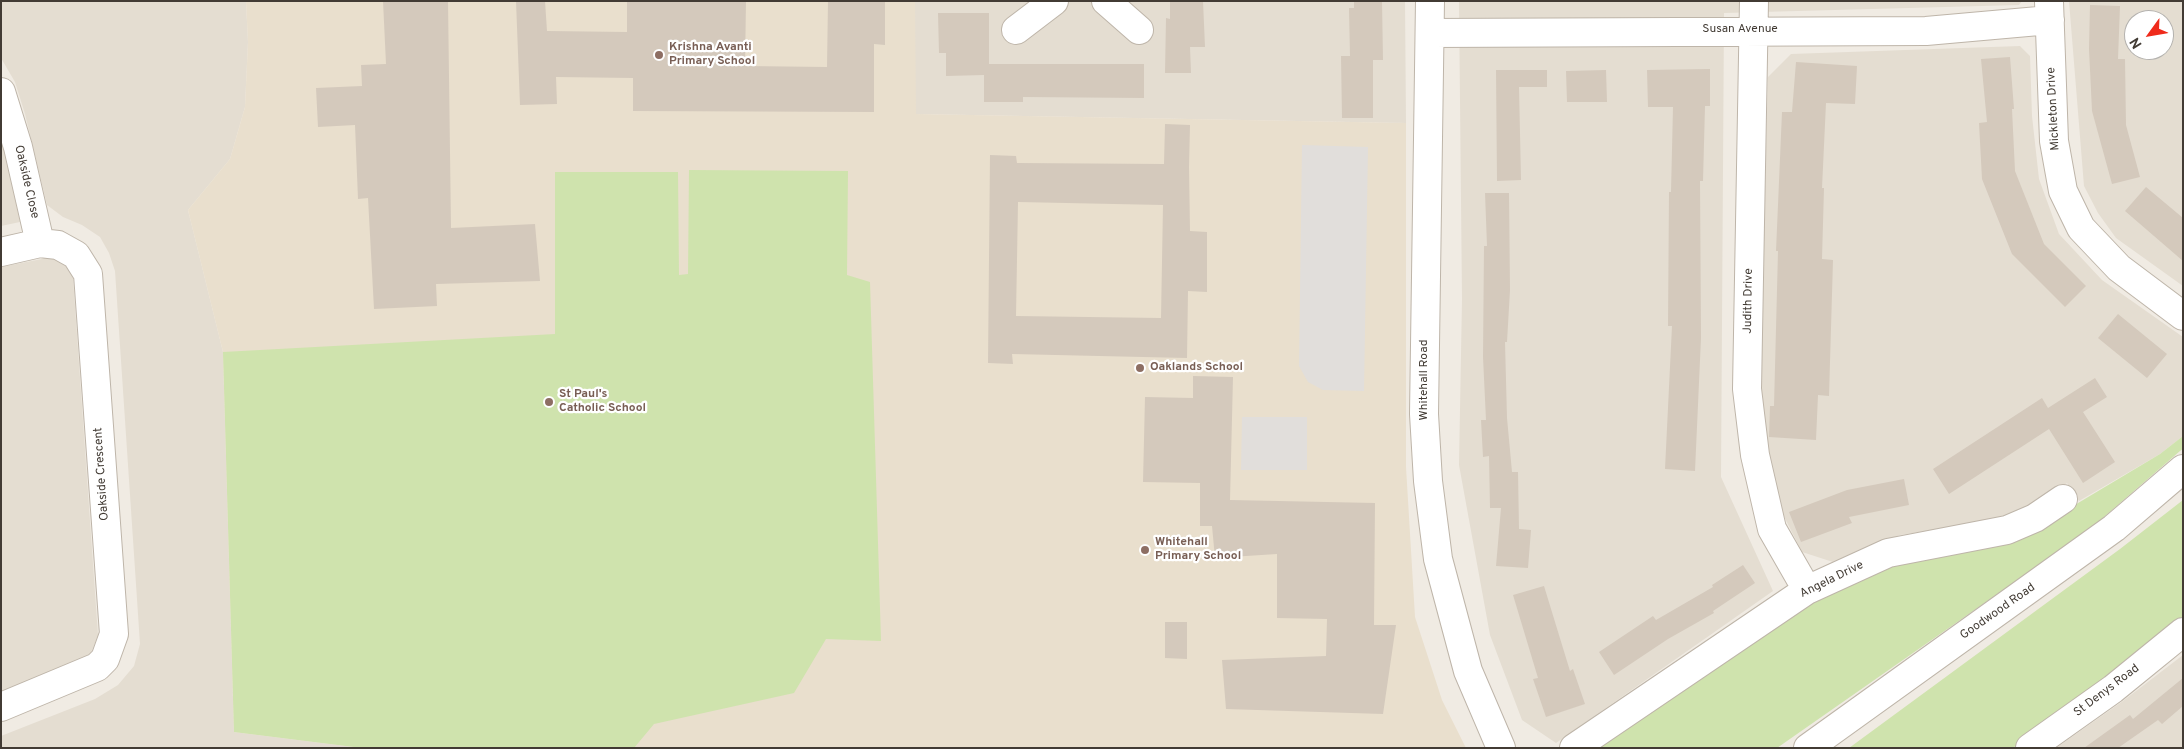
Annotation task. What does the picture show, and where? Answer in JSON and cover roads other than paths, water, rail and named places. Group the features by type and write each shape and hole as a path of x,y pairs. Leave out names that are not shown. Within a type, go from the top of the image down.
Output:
{"street":[{"path":"1016,30 1054,1"},
{"path":"1106,1 1139,30"},
{"name":"Whitehall Road","path":"1430,1 1424,404 1428,481 1438,559 1468,671 1501,748"},
{"name":"Judith Drive","path":"1754,1 1748,389 1755,455 1772,529 1807,590"},
{"name":"Susan Avenue","path":"1430,32 1926,31 2050,11"},
{"name":"Mickleton Drive","path":"2050,11 2054,141 2063,191 2081,228 2120,268 2183,316"},
{"name":"Oakside Close","path":"1,92 18,147 40,243"},
{"name":"Oakside Crescent","path":"1,252 40,243 58,244 80,260 88,274 114,634 105,658 97,667 1,707"},
{"name":"Goodwood Road","path":"1808,748 2107,534 2183,469"},
{"name":"Angela Drive","path":"1574,748 1807,590 1888,553 2007,530 2035,518 2064,498"},
{"name":"St Denys Road","path":"2030,748 2113,689 2183,632"}],"place":[{"name":"Krishna Avanti Primary School","path":"659,55"},
{"name":"Oaklands School","path":"1140,368"},
{"name":"St Paul's Catholic School","path":"549,402"},
{"name":"Whitehall Primary School","path":"1145,550"}]}
